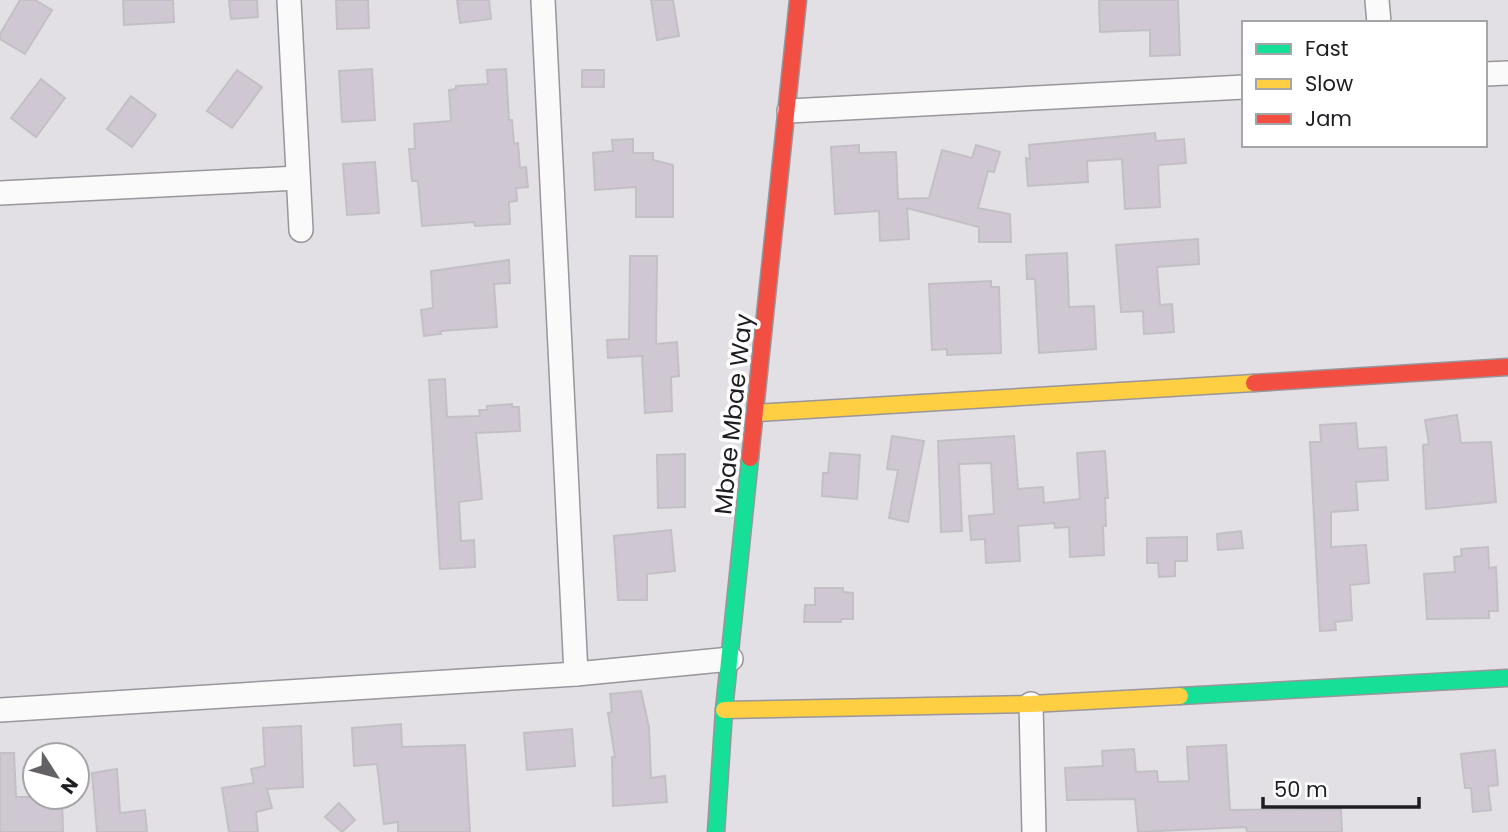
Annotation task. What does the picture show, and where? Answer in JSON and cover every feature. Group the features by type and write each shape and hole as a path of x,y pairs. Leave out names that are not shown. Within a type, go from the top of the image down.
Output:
{"street":[{"path":"289,0 301,230"},
{"path":"543,0 576,674"},
{"name":"Mbae Mbae Way","path":"716,832 724,710 789,111 798,0"},
{"path":"1377,0 1379,21"},
{"path":"1487,74 1508,73"},
{"path":"789,111 1242,87"},
{"path":"0,193 298,178"},
{"path":"755,413 1508,367"},
{"path":"0,710 576,674 731,659"},
{"path":"724,710 1031,704 1508,678"},
{"path":"1031,704 1034,832"}],"building":[{"path":"20,0 35,0 52,10 25,54 0,39 0,34"},
{"path":"123,0 173,0 174,22 124,25"},
{"path":"229,0 257,0 258,17 231,19"},
{"path":"336,0 368,0 369,28 337,29"},
{"path":"457,0 489,0 491,19 460,23"},
{"path":"651,0 673,0 679,36 657,40"},
{"path":"1099,0 1178,0 1180,55 1150,56 1150,30 1100,32"},
{"path":"372,69 375,120 342,122 339,71"},
{"path":"506,69 509,120 512,120 514,144 518,143 520,168 526,167 528,187 516,188 517,201 509,202 510,224 475,226 474,222 422,226 418,181 412,181 409,149 415,149 414,124 451,121 449,90 456,89 456,86 488,84 487,70"},
{"path":"237,70 262,87 232,128 207,111"},
{"path":"582,70 604,70 604,87 582,87"},
{"path":"41,79 65,98 36,137 11,118"},
{"path":"131,96 156,115 132,147 107,129"},
{"path":"1155,133 1156,141 1184,139 1186,163 1158,165 1160,207 1125,209 1122,159 1087,161 1088,182 1028,186 1026,158 1030,159 1029,145"},
{"path":"633,139 633,153 653,153 653,160 673,165 673,217 636,217 636,187 595,190 593,153 613,151 612,140"},
{"path":"859,145 859,153 896,152 898,199 929,198 942,150 972,158 976,145 1000,152 994,172 988,171 978,208 1010,214 1011,242 979,242 979,227 907,208 909,239 880,241 879,211 835,214 831,147"},
{"path":"375,162 379,213 347,215 343,164"},
{"path":"1198,239 1199,264 1157,267 1160,305 1172,304 1174,332 1144,334 1143,311 1121,312 1116,245"},
{"path":"1067,253 1069,307 1094,306 1096,349 1039,353 1035,279 1027,279 1026,255"},
{"path":"630,256 657,256 656,344 677,342 679,376 671,377 672,411 645,413 642,356 608,358 607,340 629,339"},
{"path":"509,260 510,283 494,284 497,327 440,331 441,334 424,336 421,310 433,308 431,271"},
{"path":"991,281 991,287 999,287 1001,353 947,355 947,349 932,350 929,284"},
{"path":"445,379 447,417 480,416 479,410 487,410 487,406 512,404 512,407 519,407 520,431 476,433 482,499 459,502 461,541 474,540 475,567 440,569 429,380"},
{"path":"1457,415 1461,443 1491,442 1496,502 1426,509 1423,445 1429,444 1425,420"},
{"path":"1356,423 1358,449 1386,447 1388,480 1356,482 1358,510 1331,512 1331,547 1366,545 1369,583 1350,585 1352,620 1335,622 1336,630 1320,631 1310,442 1321,442 1320,425"},
{"path":"892,436 924,441 908,522 889,518 898,470 887,469"},
{"path":"1014,436 1018,489 1043,487 1044,503 1080,499 1077,453 1105,451 1108,498 1105,498 1106,526 1103,526 1104,555 1070,557 1069,527 1055,528 1054,523 1018,526 1020,561 986,563 985,539 971,540 969,516 994,514 991,463 959,464 962,531 941,532 938,441"},
{"path":"830,453 860,455 857,499 822,496 823,473 828,473"},
{"path":"685,454 685,507 658,508 657,455"},
{"path":"671,530 675,571 647,574 647,600 618,600 614,536"},
{"path":"1241,531 1243,548 1218,550 1217,534"},
{"path":"1187,537 1187,561 1175,561 1175,576 1159,577 1158,563 1147,563 1147,538"},
{"path":"1488,547 1489,568 1496,567 1498,611 1489,611 1489,618 1427,619 1424,574 1455,572 1454,557 1462,556 1461,549"},
{"path":"815,588 843,588 843,592 853,593 853,619 841,619 841,622 804,622 805,605 815,605"},
{"path":"641,691 649,727 651,778 665,776 667,802 613,806 612,757 615,757 608,713 612,712 610,694"},
{"path":"401,724 402,747 465,745 470,832 398,832 398,822 384,824 377,764 354,766 352,728"},
{"path":"301,726 303,787 267,789 272,808 256,812 258,832 229,832 222,788 254,783 251,769 265,766 263,728"},
{"path":"572,729 575,766 527,770 524,733"},
{"path":"1226,745 1230,810 1341,809 1342,832 1247,832 1246,827 1138,832 1135,799 1067,800 1065,768 1103,766 1102,751 1134,749 1136,772 1157,771 1158,782 1189,781 1187,747"},
{"path":"1495,750 1498,785 1488,786 1491,810 1473,812 1471,788 1465,788 1461,754"},
{"path":"0,753 14,753 16,797 21,797 21,811 62,811 63,832 0,832"},
{"path":"117,769 120,813 145,810 147,832 97,832 92,773"},
{"path":"339,803 355,820 342,832 325,817"}],"traffic: fast":[{"path":"716,832 724,710 750,458"},
{"path":"1180,696 1508,678"}],"traffic: slow":[{"path":"756,413 1254,383"},
{"path":"724,710 1031,704 1180,696"}],"traffic: jam":[{"path":"750,458 798,0"},
{"path":"1254,383 1508,367"}]}
